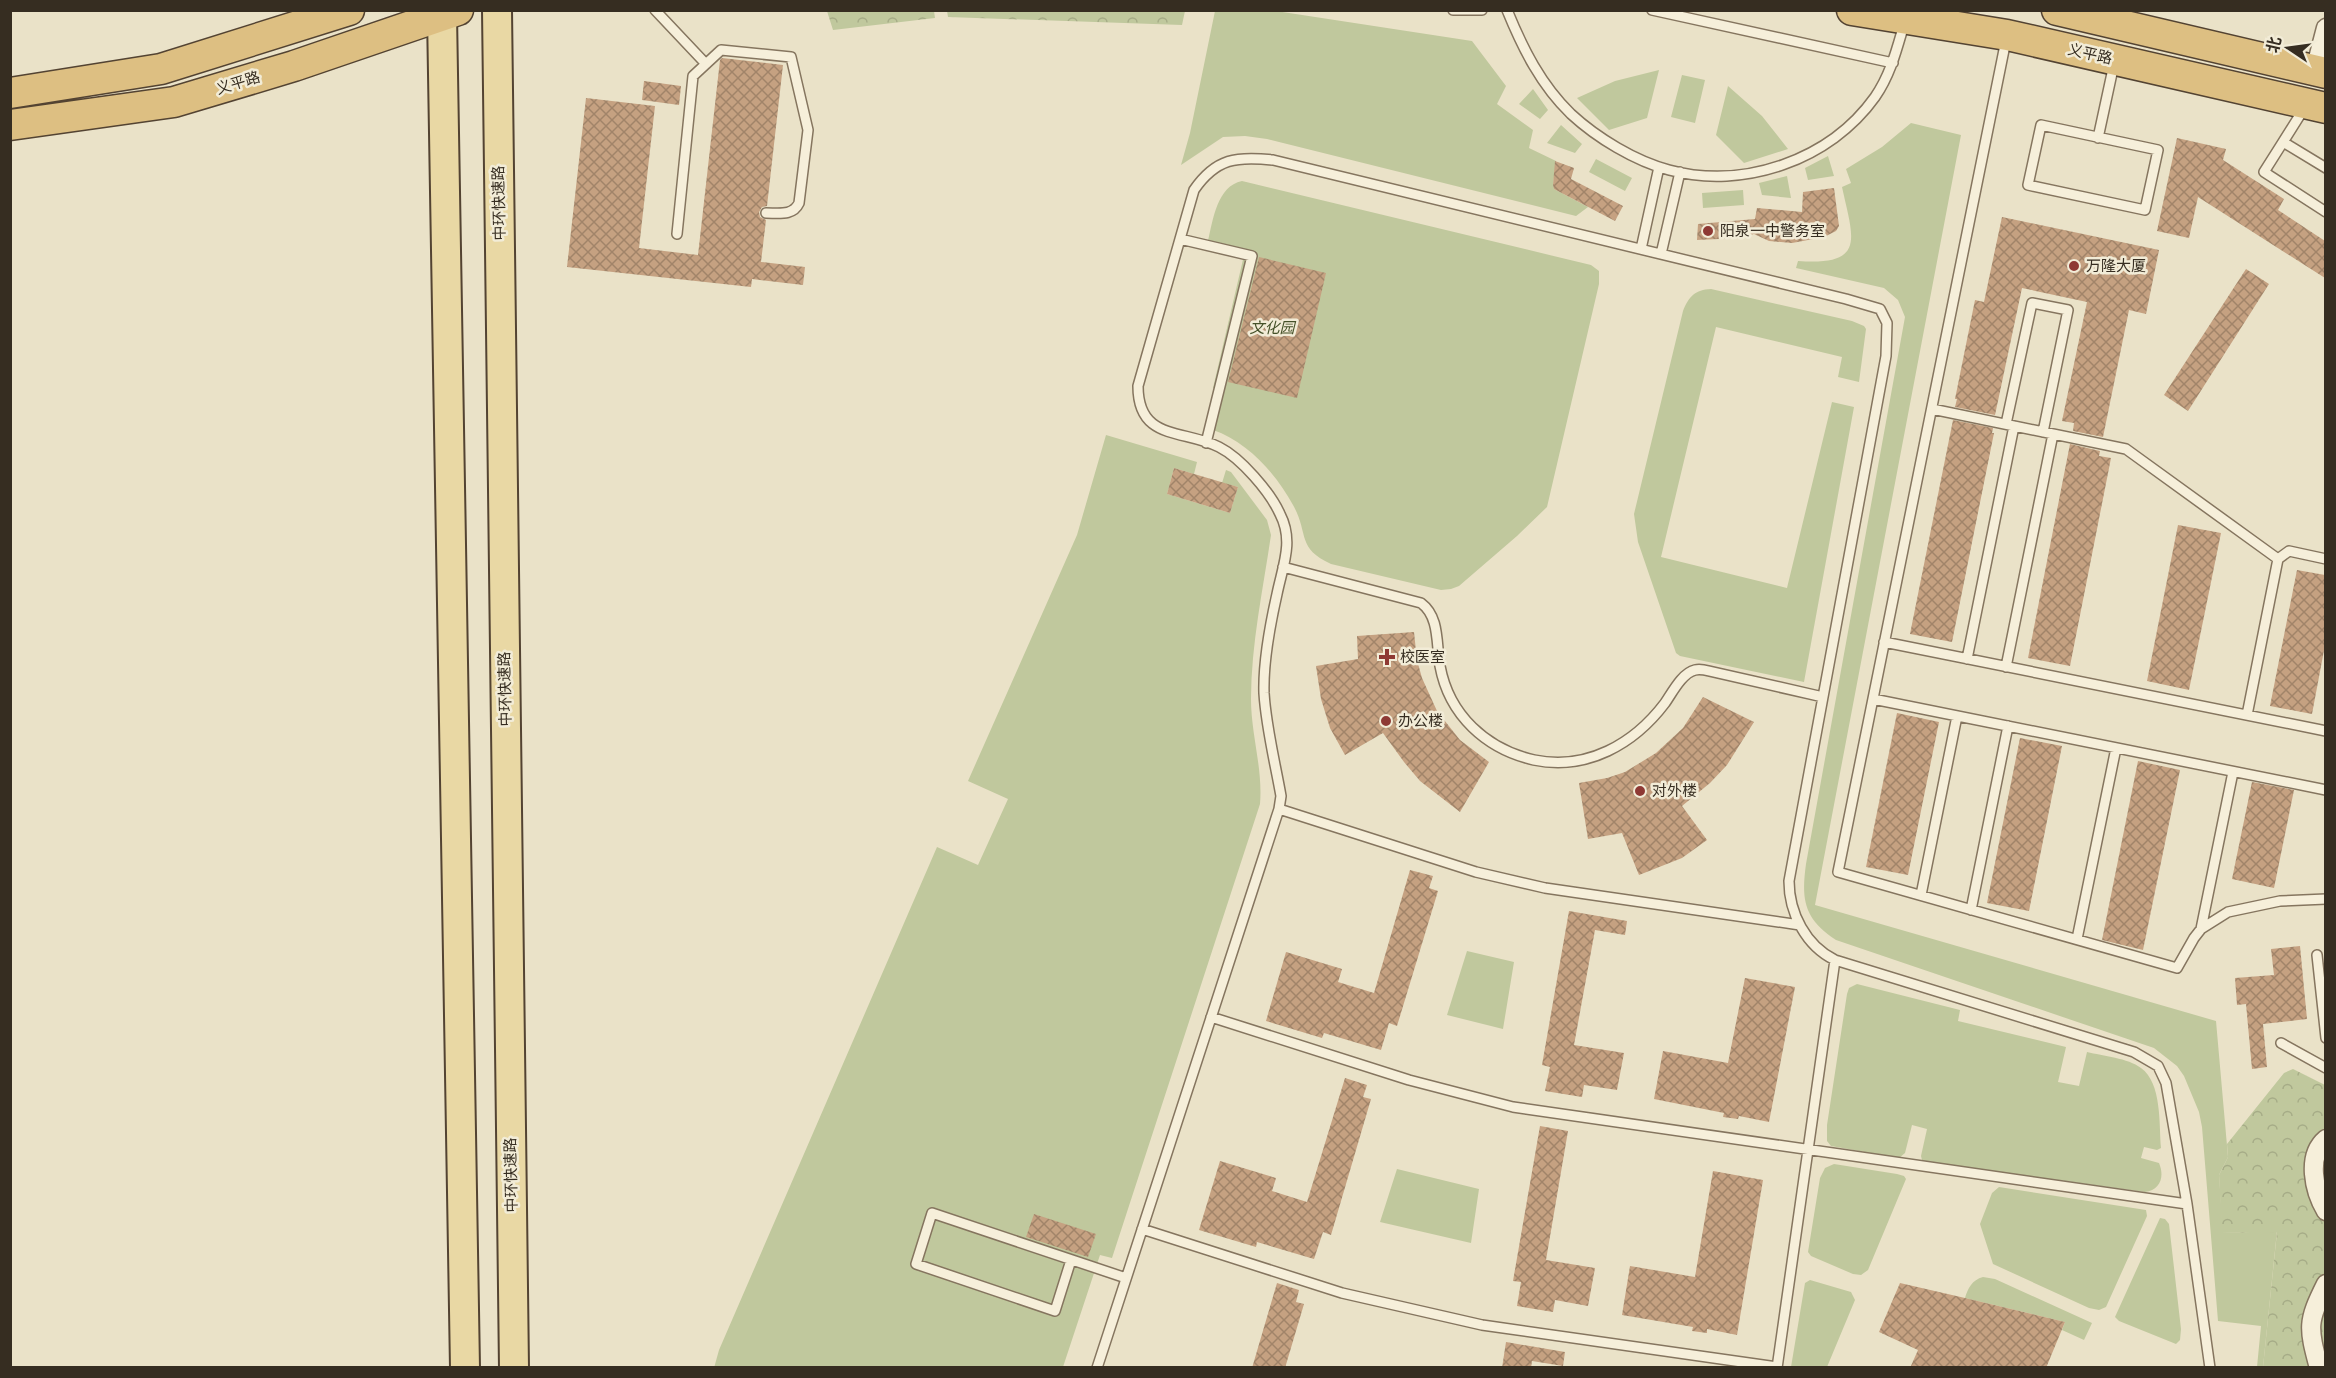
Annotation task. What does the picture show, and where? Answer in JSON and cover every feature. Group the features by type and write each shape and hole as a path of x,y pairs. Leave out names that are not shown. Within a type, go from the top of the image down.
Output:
{"highway":[{"path":"10,93 161,69 349,10"},
{"name":"义平路","path":"1852,10 2007,35 2317,105"},
{"path":"2057,10 2320,71"},
{"name":"义平路","path":"10,125 174,102 294,66 450,13"}],"main road":[{"name":"中环快速路","path":"496,10 514,1368"},
{"path":"450,13 465,1368"}],"street":[{"path":"2320,71 2325,28"},
{"path":"2325,1139 2317,1148 2315,1189 2325,1211"},
{"path":"2319,1368 2310,1329 2311,1316 2325,1284"}],"lane":[{"path":"655,10 706,64"},
{"path":"1452,10 1482,10"},
{"path":"1507,10 1539,75 1572,114 1599,135 1659,167 1680,172 1729,175 1762,170 1791,162 1836,137 1874,97 1893,63 1905,20"},
{"path":"1652,10 1893,63"},
{"path":"2007,35 1838,872 2177,968 2194,938 2202,929 2228,912 2259,903 2325,899"},
{"path":"677,234 693,76 721,50 791,57 808,130 799,203 791,212 766,213"},
{"path":"2098,138 2115,59"},
{"path":"2317,105 2283,142 2264,172 2325,212"},
{"path":"2041,126 2098,138 2158,150 2145,210 2028,185 2041,126"},
{"path":"2283,142 2325,168"},
{"path":"1097,1368 1279,809 1281,796 1264,684 1272,617 1288,541 1281,515 1255,478 1231,455 1206,442 1158,427 1144,416 1138,401 1138,386 1194,190 1202,179 1220,164 1235,159 1251,158 1273,160 1872,305 1880,309 1887,323 1886,356 1789,881 1791,904 1800,925 1816,948 1835,960 2134,1052 2152,1061 2165,1076 2187,1204 2210,1368"},
{"path":"1641,249 1659,167"},
{"path":"1661,254 1680,172"},
{"path":"1180,239 1252,256 1206,442"},
{"path":"1967,659 2032,303 2068,310 2043,432"},
{"path":"1932,409 2126,449 2278,559"},
{"path":"2006,667 2054,434"},
{"path":"2247,715 2278,559 2289,551 2325,559"},
{"path":"1283,567 1421,603 1428,608 1434,621 1443,679 1456,708 1469,725 1486,740 1506,751 1533,759 1568,763 1593,757 1617,747 1646,726 1684,677 1695,670 1709,670 1822,697"},
{"path":"1884,642 2325,731"},
{"path":"1873,699 2325,790"},
{"path":"1921,895 1957,716"},
{"path":"1971,909 2008,726"},
{"path":"2077,939 2116,748"},
{"path":"2202,929 2233,772"},
{"path":"1279,809 1476,872 1545,888 1800,925"},
{"path":"2317,955 2325,1038"},
{"path":"1142,1229 1342,1293 1482,1325 1777,1367 1835,960"},
{"path":"1211,1017 1409,1080 1513,1107 2187,1204"},
{"path":"2281,1043 2325,1068"},
{"path":"1071,1260 1055,1311 916,1264 932,1213 1126,1278"}],"green space":[{"path":"947,10 1185,11 1182,25 948,17"},
{"path":"827,11 934,11 935,18 833,30"},
{"path":"1215,11 1276,11 1472,41 1506,86 1497,104 1533,130 1529,148 1556,161 1554,189 1588,207 1576,216 1267,139 1245,136 1223,137 1181,165 1190,133"},
{"path":"1659,70 1647,118 1609,130 1577,98 1615,81"},
{"path":"1682,75 1705,80 1695,123 1671,117"},
{"path":"1728,86 1762,116 1788,149 1744,163 1716,135"},
{"path":"1533,89 1548,110 1540,119 1519,104"},
{"path":"1911,123 1961,135 1815,905 2216,1021 2228,1157 2219,1175 2223,1233 2277,1231 2263,1367 2257,1367 2261,1326 2218,1321 2202,1127 2199,1112 2184,1076 2177,1066 2154,1048 1836,940 1817,924 1807,908 1804,888 1806,864 1905,317 1898,300 1884,288 1796,268 1798,261 1836,259 1845,253 1850,245 1851,234 1842,187 1851,183 1846,169 1882,147"},
{"path":"1561,125 1582,144 1575,153 1547,143"},
{"path":"1828,156 1834,176 1808,180 1805,168"},
{"path":"1596,159 1632,178 1625,191 1589,172"},
{"path":"1787,176 1791,198 1762,195 1759,183"},
{"path":"1242,181 1591,265 1599,271 1599,284 1547,507 1459,586 1441,590 1331,564 1320,558 1308,546 1298,515 1286,493 1260,460 1238,442 1213,430 1223,391 1213,388 1245,251 1208,241 1214,214 1222,197 1234,184"},
{"path":"1743,190 1744,205 1703,208 1702,193"},
{"path":"1711,289 1852,321 1866,329 1859,382 1838,377 1842,357 1716,327 1661,557 1787,588 1832,402 1854,407 1804,682 1680,656 1676,653 1638,542 1634,514 1683,311 1693,295"},
{"path":"1106,435 1197,462 1194,474 1174,468 1167,494 1230,513 1238,487 1222,483 1226,470 1231,472 1267,520 1271,535 1255,637 1251,699 1260,778 1260,804 1112,1258 1100,1255 1063,1367 714,1368 719,1350 937,847 978,865 1008,799 968,781 1077,535"},
{"path":"1467,951 1514,962 1503,1029 1447,1015"},
{"path":"1857,984 1960,1010 1958,1021 2066,1047 2058,1082 2079,1086 2087,1052 2122,1060 2141,1068 2153,1083 2156,1094 2161,1148 2157,1150 2144,1147 2141,1158 2159,1163 2161,1178 2158,1186 2145,1192 1927,1162 1922,1160 1921,1156 1927,1129 1912,1125 1905,1153 1899,1158 1831,1146 1827,1141 1827,1125 1847,994 1849,988"},
{"path":"2293,1069 2325,1085 2325,1367 2263,1367 2277,1232 2222,1233 2219,1175 2228,1157 2227,1144 2284,1073"},
{"path":"1834,1164 1897,1174 1906,1179 1868,1270 1861,1275 1853,1274 1811,1256 1808,1252 1820,1178 1825,1168"},
{"path":"1397,1169 1479,1189 1471,1243 1380,1222"},
{"path":"1999,1187 2146,1210 2147,1216 2106,1307 2099,1310 2089,1308 1993,1264 1980,1224 1992,1193"},
{"path":"2160,1218 2165,1219 2169,1224 2181,1329 2180,1340 2176,1344 2119,1321 2115,1317"},
{"path":"1983,1277 1995,1279 2092,1323 2084,1340 2062,1330 2065,1322 1965,1298 1971,1285"},
{"path":"1810,1280 1851,1292 1855,1300 1827,1367 1791,1367 1805,1283"}],"building":[{"path":"722,58 783,65 767,206 762,207 759,212 760,217 766,220 761,262 805,267 803,285 752,279 751,287 567,267 586,98 655,106 639,248 698,255"},
{"path":"644,81 681,86 679,105 642,100"},
{"path":"2177,138 2226,149 2223,160 2284,199 2278,210 2325,241 2325,278 2198,197 2189,238 2157,231"},
{"path":"1555,161 1574,168 1571,179 1623,206 1615,221 1554,189"},
{"path":"1834,188 1839,226 1836,231 1824,237 1792,243 1769,241 1754,234 1740,238 1697,240 1698,224 1755,219 1757,208 1802,212 1803,192"},
{"path":"2002,217 2159,250 2146,314 2129,310 2103,437 2073,431 2074,423 2062,421 2087,302 2022,288 1995,415 1955,407 1975,300 1984,302"},
{"name":"文化园","path":"1259,257 1326,273 1297,398 1228,382"},
{"path":"2246,269 2269,284 2188,411 2164,395"},
{"path":"1953,420 1993,428 1992,433 1994,433 1952,642 1910,634"},
{"path":"2070,444 2100,451 2099,456 2111,458 2070,666 2028,658"},
{"path":"1174,468 1238,487 1230,513 1167,494"},
{"path":"2178,525 2221,533 2189,690 2147,681"},
{"path":"2297,570 2325,575 2325,645 2312,714 2270,706"},
{"name":"办公楼","path":"1414,632 1417,660 1422,678 1437,711 1460,740 1489,762 1460,812 1420,781 1383,733 1345,755 1330,728 1321,699 1316,666 1358,659 1357,636"},
{"name":"对外楼","path":"1703,697 1754,722 1727,765 1710,783 1682,806 1707,840 1682,858 1639,875 1622,833 1588,839 1579,783 1625,772 1656,753 1683,728"},
{"path":"1897,713 1939,722 1908,875 1866,867"},
{"path":"2020,738 2062,746 2029,911 1987,903"},
{"path":"2138,761 2180,770 2143,950 2102,940"},
{"path":"2252,782 2294,790 2274,888 2232,879"},
{"path":"1410,870 1433,876 1429,888 1438,891 1397,1026 1389,1023 1381,1050 1324,1033 1322,1038 1266,1021 1286,952 1342,969 1338,982 1374,993"},
{"path":"1569,911 1627,921 1625,935 1595,930 1574,1045 1624,1053 1617,1090 1584,1085 1582,1097 1545,1091 1550,1067 1542,1065"},
{"path":"2300,946 2307,1019 2263,1024 2267,1067 2252,1069 2246,1004 2237,1005 2235,978 2274,975 2271,949"},
{"path":"1745,978 1795,987 1769,1122 1739,1116 1738,1119 1723,1117 1724,1113 1654,1099 1663,1051 1728,1063"},
{"path":"1345,1078 1367,1085 1363,1097 1371,1099 1331,1235 1323,1232 1314,1259 1257,1242 1256,1247 1199,1230 1220,1161 1276,1178 1272,1191 1307,1202"},
{"path":"1540,1126 1568,1131 1546,1260 1595,1268 1588,1306 1555,1300 1553,1312 1517,1306 1521,1282 1513,1281"},
{"path":"1713,1171 1763,1180 1737,1335 1707,1329 1707,1333 1692,1331 1693,1327 1622,1315 1630,1266 1695,1277"},
{"path":"1034,1214 1096,1234 1088,1257 1026,1237"},
{"path":"1277,1283 1299,1290 1296,1302 1304,1304 1285,1368 1252,1368"},
{"path":"1900,1283 2065,1322 2046,1368 1910,1368 1918,1350 1879,1332"},
{"path":"1506,1342 1565,1352 1563,1366 1532,1361 1531,1368 1502,1368"}],"place":[{"name":"阳泉一中警务室","path":"1708,231"},
{"name":"万隆大厦","path":"2074,266"},
{"name":"校医室","path":"1387,657"},
{"name":"办公楼","path":"1386,721"},
{"name":"对外楼","path":"1640,791"}]}
